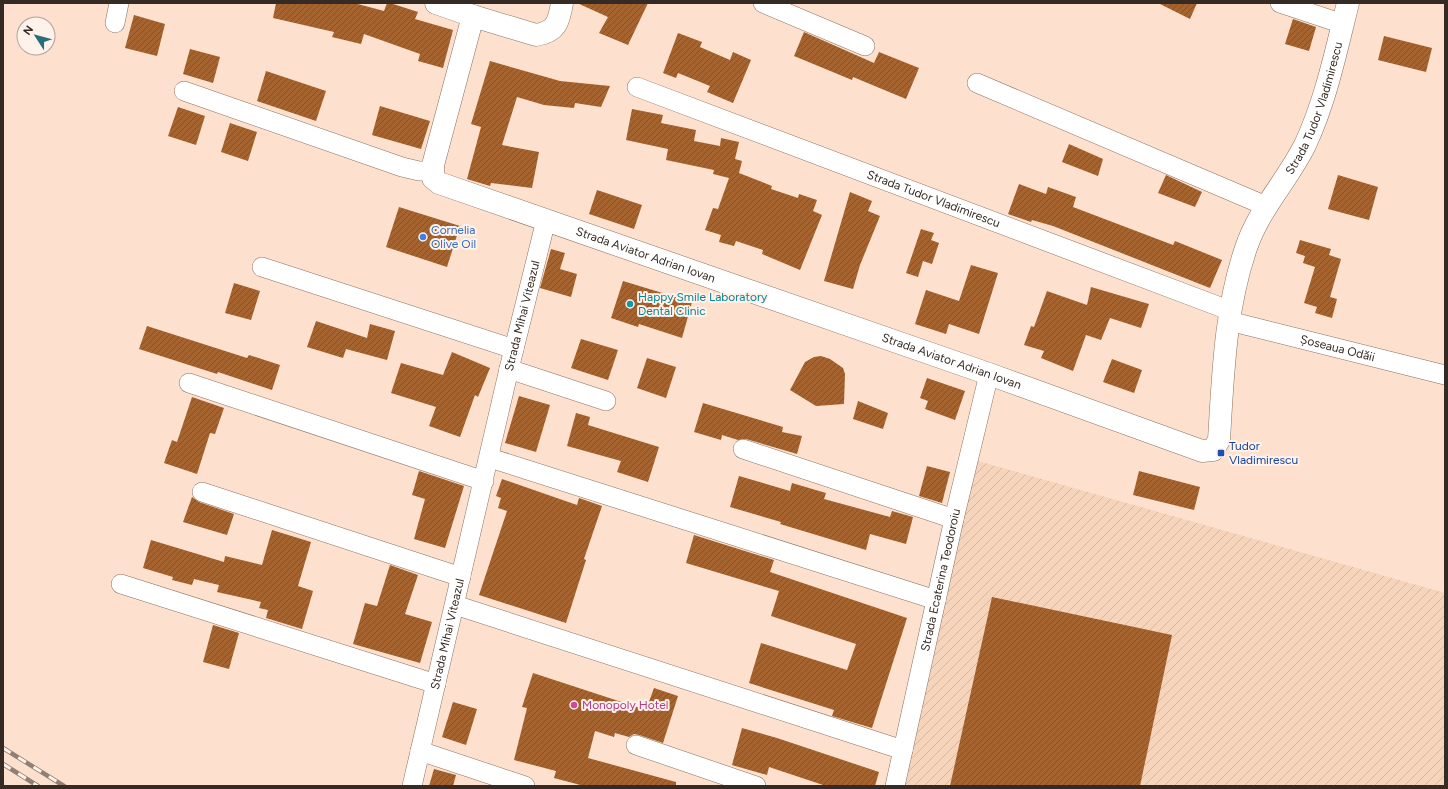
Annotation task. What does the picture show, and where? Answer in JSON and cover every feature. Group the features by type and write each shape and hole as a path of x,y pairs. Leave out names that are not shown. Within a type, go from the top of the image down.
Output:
{"street":[{"path":"115,22 120,3"},
{"path":"436,3 536,35 546,33 554,27 560,18 562,3"},
{"path":"763,3 866,46"},
{"path":"1280,3 1343,24"},
{"name":"Strada Tudor Vladimirescu","path":"1213,450 1219,440 1224,364 1230,316 1246,248 1256,223 1288,175 1304,146 1316,118 1348,3"},
{"path":"184,91 402,167 419,171 432,171 473,16"},
{"path":"977,83 1266,206"},
{"name":"Strada Tudor Vladimirescu","path":"637,87 1230,316"},
{"name":"Strada Aviator Adrian Iovan","path":"432,171 432,178 447,187 989,374 1202,451 1213,450"},
{"name":"Strada Mihai Viteazul","path":"412,786 490,458 509,369 546,220"},
{"path":"262,267 514,349"},
{"name":"Șoseaua Odăii","path":"1230,316 1445,375"},
{"path":"509,369 606,401"},
{"name":"Strada Ecaterina Teodoroiu","path":"894,786 954,519 989,374"},
{"path":"189,383 484,481"},
{"path":"744,449 954,519"},
{"path":"490,458 936,600"},
{"path":"202,492 461,577"},
{"path":"121,584 436,684"},
{"path":"455,605 902,750"},
{"path":"636,745 756,786"},
{"path":"420,751 525,786"}],"shaded area":[{"path":"971,459 1445,593 1445,786 903,786"}],"building":[{"path":"276,3 354,3 384,11 387,3 390,3 418,12 415,19 453,30 443,68 418,61 420,54 364,34 361,44 332,37 334,32 273,18"},
{"path":"577,3 648,3 628,45 599,33 608,17"},
{"path":"1158,3 1197,3 1190,19"},
{"path":"134,15 165,24 157,56 125,48"},
{"path":"1293,19 1316,27 1309,51 1285,44"},
{"path":"804,32 874,63 879,52 919,68 906,99 853,77 852,80 794,56"},
{"path":"678,33 702,42 700,47 730,60 733,52 751,60 733,103 707,92 710,86 678,73 676,78 663,73"},
{"path":"1384,36 1432,48 1426,72 1378,60"},
{"path":"190,49 220,57 213,83 183,74"},
{"path":"490,61 560,81 610,86 601,107 575,103 574,108 544,105 517,97 502,145 539,152 532,188 491,183 490,186 467,179 481,127 471,124"},
{"path":"266,71 326,91 316,121 257,101"},
{"path":"380,106 430,121 421,149 372,135"},
{"path":"178,107 205,116 196,145 168,136"},
{"path":"632,109 663,115 661,123 696,130 694,141 720,146 721,138 739,142 735,159 742,161 739,173 772,186 771,189 798,198 799,194 817,200 813,211 822,215 800,270 762,254 763,250 736,241 734,246 719,242 721,235 705,230 713,208 718,209 729,178 713,174 714,170 666,160 668,149 626,140"},
{"path":"230,123 257,132 248,161 221,152"},
{"path":"1069,144 1103,159 1098,176 1062,162"},
{"path":"1166,175 1202,192 1195,207 1158,193"},
{"path":"1338,175 1378,187 1369,220 1328,209"},
{"path":"1019,184 1046,194 1048,187 1076,197 1073,207 1173,245 1175,241 1222,260 1210,288 1053,226 1032,220 1031,222 1008,214"},
{"path":"597,190 642,205 634,229 589,214"},
{"path":"850,192 872,201 868,211 880,216 860,265 853,289 824,281"},
{"name":"Cornelia Olive Oil","path":"399,207 460,226 447,267 386,247"},
{"path":"921,229 934,233 931,240 939,243 932,264 923,261 918,277 906,273"},
{"path":"1300,240 1331,249 1329,255 1341,259 1330,297 1337,299 1332,318 1315,313 1317,307 1304,303 1315,267 1303,263 1305,256 1296,253"},
{"path":"551,249 565,253 560,269 577,274 571,297 540,288"},
{"path":"971,265 998,273 979,334 949,324 946,334 915,324 926,290 959,301"},
{"path":"623,281 692,302 682,338 639,324 638,327 611,318"},
{"path":"234,283 260,291 251,320 225,313"},
{"path":"1091,287 1149,304 1141,328 1110,318 1101,340 1086,335 1073,371 1041,358 1044,351 1024,345 1031,326 1034,327 1047,291 1087,305"},
{"path":"316,321 367,338 370,324 395,331 387,360 346,349 343,358 307,347"},
{"path":"147,326 247,358 249,355 280,365 272,390 218,372 217,374 139,349"},
{"path":"581,339 618,350 608,380 571,368"},
{"path":"452,352 490,368 478,397 475,395 460,437 429,426 436,407 391,393 401,363 443,375"},
{"path":"821,356 830,359 843,368 845,374 844,404 816,406 790,390 805,362 814,357"},
{"path":"647,358 676,367 666,398 637,388"},
{"path":"1112,359 1142,370 1134,393 1103,382"},
{"path":"927,378 965,391 955,420 925,409 928,401 920,398"},
{"path":"519,396 550,405 536,452 505,443"},
{"path":"192,397 224,408 215,434 210,433 197,474 164,463 172,440 177,442"},
{"path":"858,401 888,413 883,429 853,419"},
{"path":"703,403 783,427 782,432 802,436 797,454 746,439 738,440 722,435 721,440 694,432"},
{"path":"576,413 590,417 588,425 659,447 648,482 617,472 621,461 567,446"},
{"path":"927,466 950,472 942,503 919,496"},
{"path":"419,471 464,486 445,548 414,539 425,499 412,495"},
{"path":"1139,471 1200,487 1194,510 1133,495"},
{"path":"739,476 790,491 792,483 826,493 824,499 890,517 892,511 913,517 906,544 870,534 866,550 730,507"},
{"path":"502,479 577,505 579,498 602,506 584,559 586,560 566,623 479,595 507,511 498,508 501,498 496,496"},
{"path":"192,497 199,502 234,514 227,535 183,522"},
{"path":"272,530 311,542 298,586 313,591 302,629 266,618 268,610 259,608 261,602 217,592 219,585 194,579 192,585 172,580 173,577 143,568 151,540 224,562 225,556 262,565"},
{"path":"694,535 774,560 770,572 907,618 872,728 832,716 834,710 749,683 761,643 847,670 856,644 771,616 779,591 686,563"},
{"path":"390,565 418,575 405,614 432,622 420,663 353,644 365,603 377,606"},
{"path":"992,597 1172,635 1140,786 950,786"},
{"path":"213,625 239,633 229,669 203,662"},
{"path":"533,673 646,710 654,688 678,696 663,743 634,734 629,737 615,733 614,737 595,731 588,758 676,782 676,786 584,786 554,778 556,771 514,760 527,708 522,707"},
{"path":"453,702 477,709 466,745 442,737"},
{"path":"742,728 879,772 875,786 826,786 769,767 767,775 732,765"},
{"path":"434,769 456,775 453,786 429,786"}],"railway":[{"path":"3,748 64,786"},
{"path":"3,764 38,786"}],"place":[{"name":"Cornelia Olive Oil","path":"423,237"},
{"name":"Happy Smile Laboratory Dental Clinic","path":"630,304"},
{"name":"Tudor Vladimirescu","path":"1221,453"},
{"name":"Monopoly Hotel","path":"574,705"}]}
